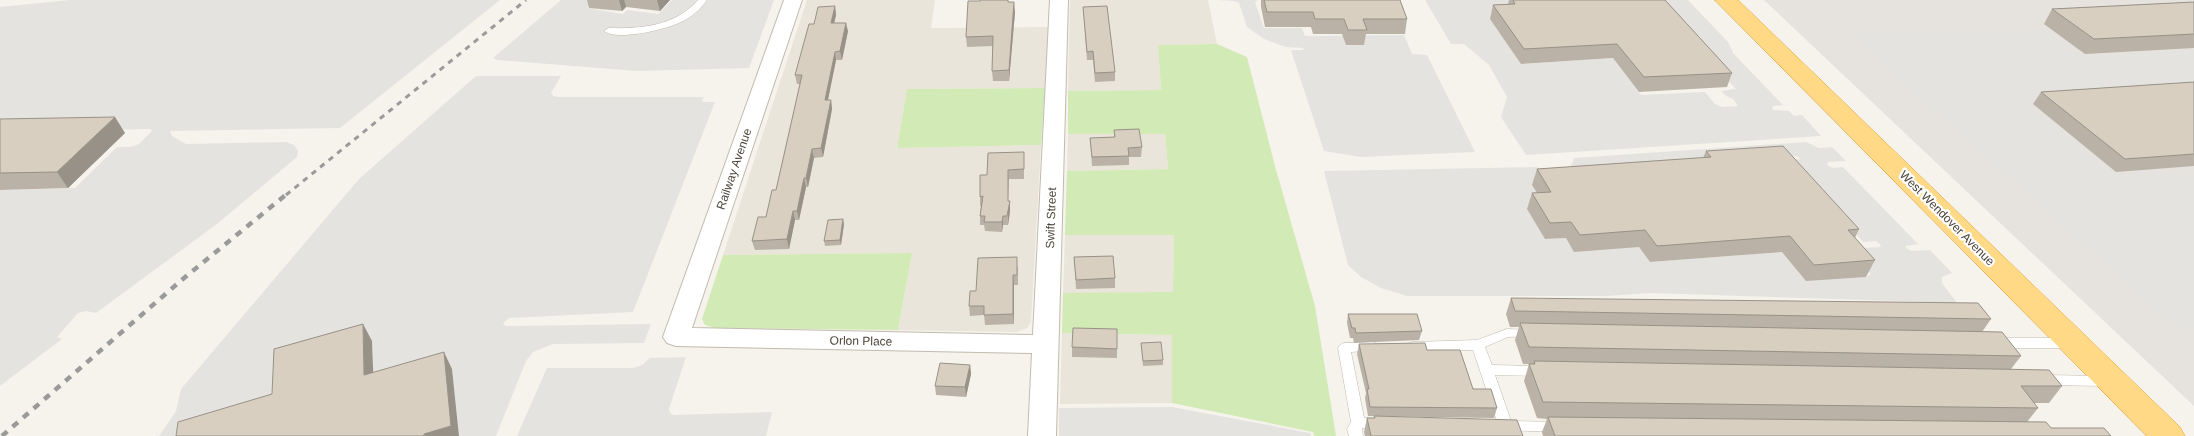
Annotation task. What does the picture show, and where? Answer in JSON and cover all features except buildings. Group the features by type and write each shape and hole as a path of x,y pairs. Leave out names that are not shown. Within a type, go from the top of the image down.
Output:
{"highway":[{"name":"West Wendover Avenue","path":"1726,0 2168,436"}],"street":[{"name":"Railway Avenue","path":"676,337 793,0"},
{"name":"Swift Street","path":"1042,436 1060,0"},
{"name":"Orlon Place","path":"676,337 1046,344"}],"lane":[{"path":"609,31 633,32 676,21 704,0"},
{"path":"1401,347 1478,346 1506,333 1546,334"},
{"path":"1979,342 2073,343"},
{"path":"1478,346 1487,370 1501,426 1575,427"},
{"path":"1382,347 1344,348 1357,429 1398,424"},
{"path":"1487,370 1556,371"},
{"path":"2029,379 2112,381"}],"shaded area":[{"path":"70,0 500,0 340,128 170,131 172,136 186,144 286,142 294,145 298,151 297,157 217,224 96,313 86,311 78,313 57,337 62,339 0,386 0,190 75,188 117,147 130,147 139,144 152,131 150,129 0,132 0,7"},
{"path":"561,0 596,0 587,8 623,14 627,10 658,14 672,0 774,0 749,68 636,71 497,60 493,58"},
{"path":"807,0 935,0 931,28 1048,27 1045,88 907,89 897,148 1041,145 1031,322 1027,328 1017,332 898,330 912,253 723,255"},
{"path":"1070,0 1208,0 1217,44 1158,45 1161,90 1068,91"},
{"path":"1217,0 1258,0 1255,2 1264,28 1302,28 1305,36 1404,35 1412,54 1427,55 1475,152 1360,157 1324,151 1291,50 1304,50 1303,48 1286,47 1264,39 1247,27 1239,3"},
{"path":"1425,0 1688,0 1728,42 1733,53 1783,105 1773,106 1772,108 1774,110 1789,111 1794,116 1802,115 1821,136 1526,155 1501,117 1507,97 1489,65 1464,44 1451,44","holes":["1491,19 1705,55 1736,89 1721,91 1733,99 1738,106 1722,107 1715,104 1705,92 1641,95 1613,58 1521,64"]},
{"path":"1764,0 2194,0 2194,406"},
{"path":"2044,28 2083,56 2194,50 2194,94 2031,105 2116,175 2194,170 2194,332 2180,333 1846,33"},
{"path":"476,76 561,76 551,93 553,96 559,97 704,97 702,100 704,102 715,102 633,312 509,318 503,323 505,326 651,324 644,343 553,344 533,352 526,361 496,436 459,436 452,369 374,392 372,341 283,411 198,436 159,436 176,411 181,389 359,179"},
{"path":"1068,134 1165,134 1168,169 1067,171"},
{"path":"1806,142 1819,148 1832,147 1846,161 1828,162 1827,165 1833,168 1843,167 1918,244 1906,246 1906,248 1912,251 1930,250 1952,273 1942,277 1942,283 1957,303 1651,293 1606,296 1407,296 1381,288 1361,277 1348,265 1324,171 1536,167 1547,171 1570,169 1574,158","holes":["1796,156 1801,159 1789,160 1863,242 1876,241 1881,245 1880,247 1849,249 1871,274 1866,277 1782,252 1650,262 1639,247 1566,238 1545,239 1546,208 1775,157"]},
{"path":"1065,235 1174,235 1173,293 1063,293"},
{"path":"1062,333 1173,335 1172,403 1060,404"},
{"path":"686,357 669,409 670,413 674,415 772,412 766,436 517,436 547,368 633,368 642,365 650,358"},
{"path":"1172,407 1310,433 1311,436 1059,436 1059,408"}],"green space":[{"path":"1217,44 1247,57 1275,166 1315,306 1336,436 1314,436 1313,432 1172,403 1172,335 1062,333 1063,293 1173,292 1174,235 1065,235 1067,171 1168,169 1165,134 1068,134 1068,91 1161,90 1158,45"},
{"path":"1045,88 1041,145 897,148 907,89"},
{"path":"912,253 898,330 715,328 705,325 702,319 723,255"}],"railway":[{"path":"286,195 526,0"},
{"path":"2,436 184,278 288,193"}]}
